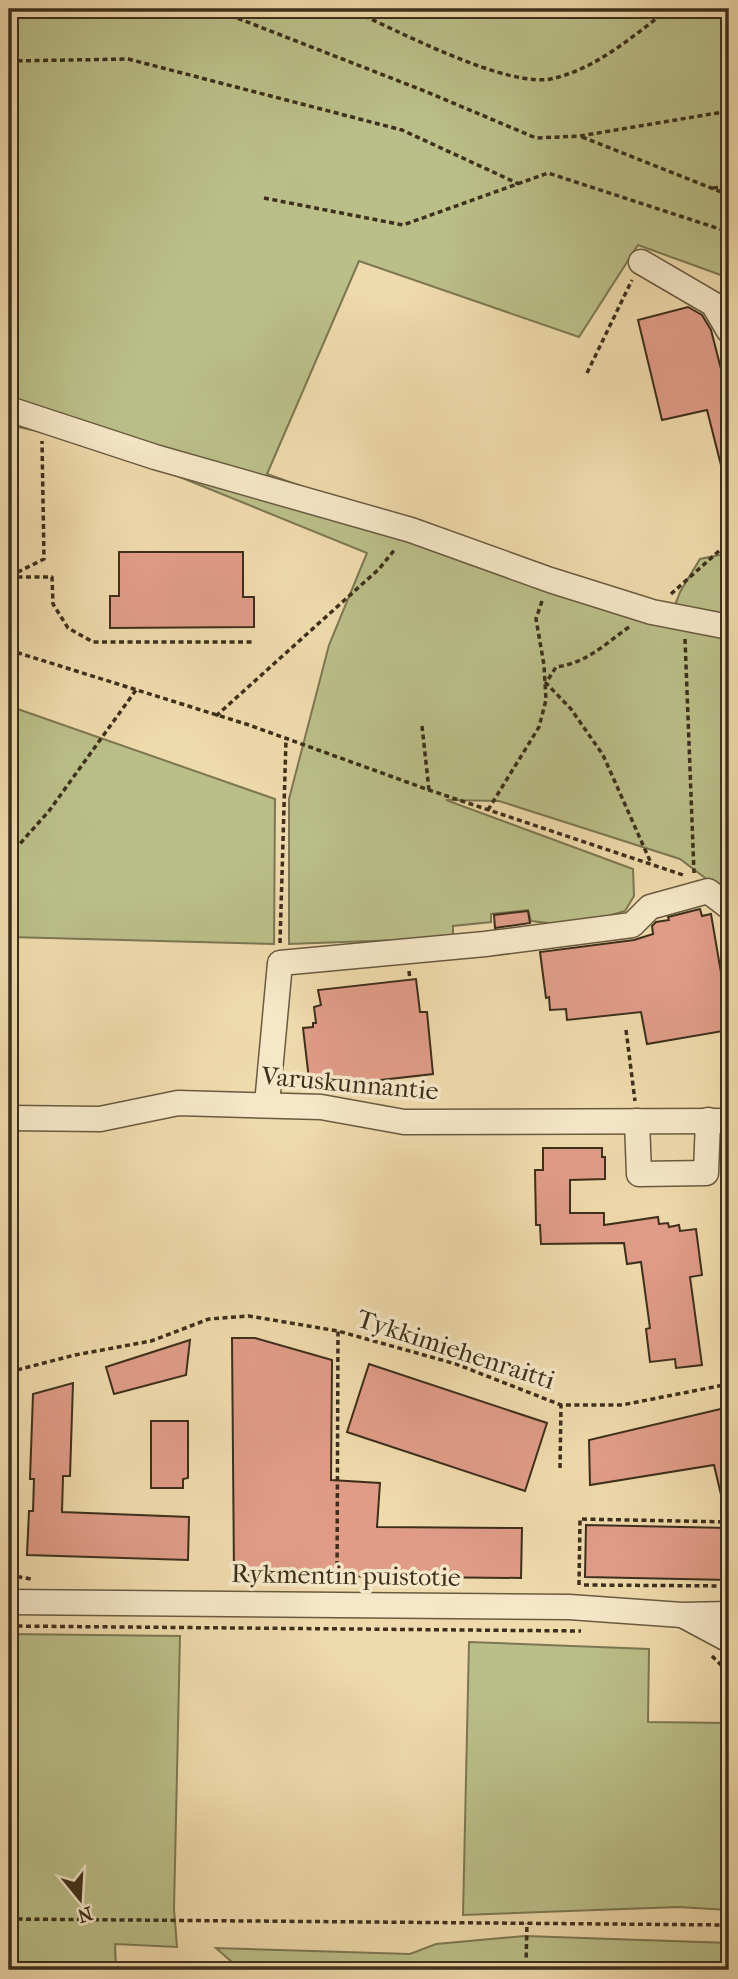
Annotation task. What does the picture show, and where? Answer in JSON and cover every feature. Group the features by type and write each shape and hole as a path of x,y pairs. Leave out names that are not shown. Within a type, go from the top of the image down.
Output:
{"street":[{"path":"641,262 713,304 729,331"},
{"path":"9,409 155,457 411,530 550,580 652,612 729,627"},
{"path":"267,1104 280,963 485,944 632,925 650,907 708,891 729,907"},
{"name":"Varuskunnantie","path":"9,1118 100,1119 178,1103 321,1107 404,1122 719,1120"},
{"path":"637,1121 639,1174 706,1174 719,1120"},
{"name":"Rykmentin puistotie","path":"9,1602 569,1607 682,1615 729,1614"},
{"name":"Rykmentin puistotie","path":"682,1615 720,1647"}],"path":[{"path":"214,9 427,92 536,138 580,136 729,111"},
{"path":"349,9 490,71 534,81 554,79 602,58 669,9"},
{"path":"9,61 128,59 402,130 519,184"},
{"path":"580,136 729,195"},
{"path":"264,198 403,225 548,173 729,232"},
{"path":"711,189 729,186"},
{"path":"587,373 641,262"},
{"path":"9,577 44,559 45,422"},
{"path":"216,716 379,569 411,530"},
{"path":"546,683 556,667 587,659 652,612 729,542"},
{"path":"9,577 52,577 53,604 68,628 93,642 255,642"},
{"path":"488,810 539,727 546,700 546,683 536,619 550,580"},
{"path":"9,650 286,738 429,790 677,871 694,880 684,620"},
{"path":"546,683 571,709 603,755 651,863"},
{"path":"9,856 49,811 136,690"},
{"path":"422,726 429,790"},
{"path":"280,963 286,738"},
{"path":"626,1030 637,1121"},
{"name":"Tykkimiehenraitti","path":"9,1373 75,1354 151,1341 209,1319 249,1316 338,1331 456,1364 561,1405 622,1405 729,1384"},
{"path":"337,1583 338,1331"},
{"path":"560,1468 561,1405"},
{"path":"579,1585 580,1519 729,1522"},
{"path":"9,1626 582,1631"},
{"path":"720,1647 729,1673"},
{"path":"9,1920 729,1924"},
{"path":"501,1970 510,1967 526,1968 527,1923"}],"green space":[{"path":"9,9 729,9 729,278 638,245 579,337 359,261 267,474 638,605 669,621 680,592 700,559 729,553 729,896 680,859 499,801 446,800 633,869 634,896 625,911 565,925 531,921 528,910 491,914 491,922 453,926 453,938 289,944 289,799 329,645 367,553 101,445 9,425"},
{"path":"9,706 275,799 274,944 9,937"},
{"path":"9,1634 180,1636 174,1909 177,1947 115,1944 116,1970 9,1970"},
{"path":"469,1642 649,1649 648,1722 729,1723 729,1910 678,1907 463,1915"},
{"path":"525,1936 729,1943 729,1970 241,1970 216,1948 410,1954 436,1944"}],"building":[{"path":"688,307 702,315 711,330 729,400 729,476 724,477 707,410 662,420 638,320"},
{"path":"119,552 243,552 243,597 254,597 254,627 110,628 110,596 119,596"},
{"path":"700,909 702,916 711,914 725,996 727,995 729,1030 647,1044 641,1012 567,1020 566,1009 550,1010 540,952 634,940 653,934 652,926 656,922"},
{"path":"528,911 530,923 495,928 494,915"},
{"path":"416,979 420,1012 427,1012 433,1074 310,1088 303,1028 313,1027 313,1023 316,1023 314,1007 321,1005 318,990"},
{"path":"543,1148 602,1148 602,1157 605,1157 605,1179 570,1180 570,1213 604,1213 604,1225 658,1217 659,1224 668,1223 669,1227 679,1225 680,1231 696,1229 702,1275 690,1277 702,1365 676,1368 675,1359 650,1362 646,1329 650,1328 641,1262 627,1264 624,1243 541,1244 540,1225 536,1225 535,1170 543,1170"},
{"path":"232,1338 255,1338 332,1360 331,1480 380,1483 377,1527 522,1528 521,1578 234,1575"},
{"path":"190,1340 186,1375 114,1394 106,1367"},
{"path":"369,1364 547,1423 525,1491 347,1432"},
{"path":"73,1383 70,1476 63,1476 62,1512 189,1517 188,1560 27,1555 29,1511 33,1511 34,1479 30,1479 33,1394"},
{"path":"729,1407 729,1502 723,1503 714,1465 590,1485 589,1440"},
{"path":"151,1421 188,1421 188,1478 183,1479 183,1488 151,1488"},
{"path":"586,1525 729,1528 729,1580 585,1577"}]}
